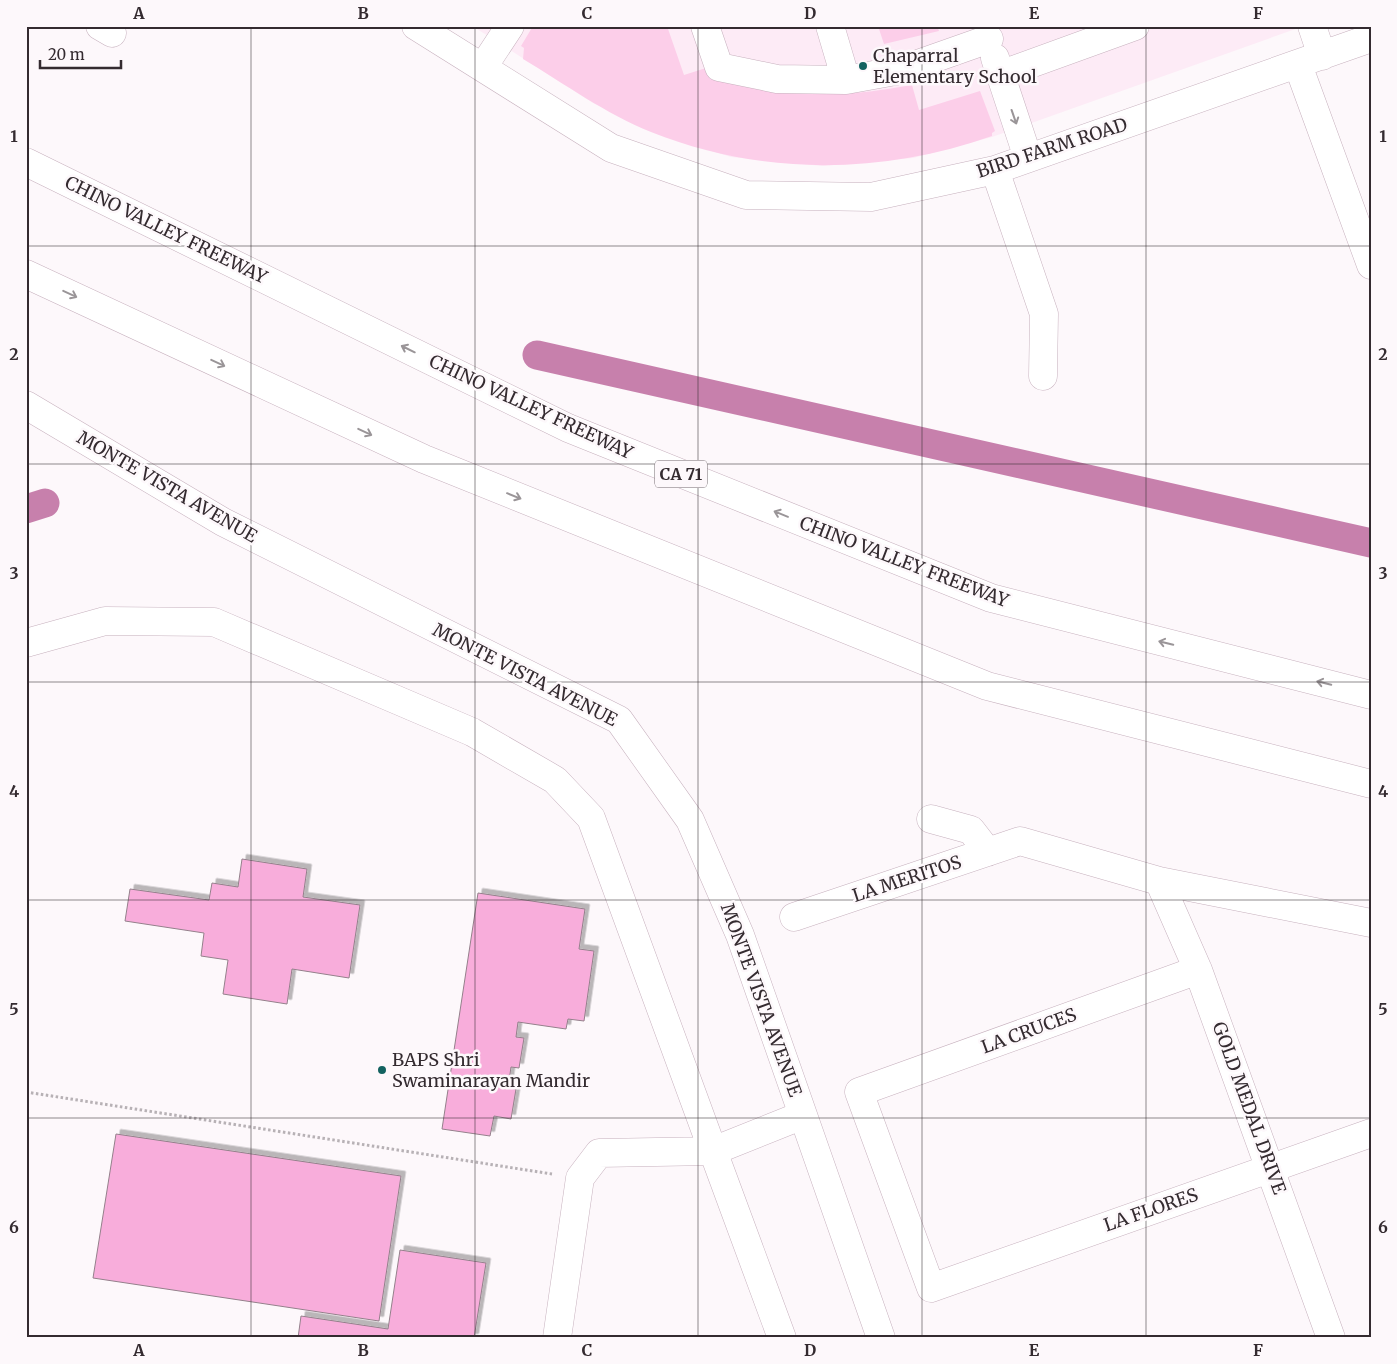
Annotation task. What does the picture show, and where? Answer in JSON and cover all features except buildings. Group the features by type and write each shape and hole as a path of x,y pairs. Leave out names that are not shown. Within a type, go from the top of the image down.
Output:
{"main road":[{"name":"BIRD FARM ROAD","path":"416,26 611,148 746,195 870,196 995,170 1371,38"},
{"path":"483,67 510,26"},
{"path":"705,26 719,67 776,79 846,80 901,70 987,33 1028,158"},
{"path":"830,26 846,80"},
{"path":"1000,76 1135,26"},
{"path":"1312,26 1310,60 1371,265"},
{"name":"CHINO VALLEY FREEWAY","path":"26,162 568,428 982,594 1371,695"},
{"path":"995,170 1044,314 1043,376"},
{"path":"26,274 424,459 987,686 1371,784"},
{"name":"MONTE VISTA AVENUE","path":"33,418 223,522 619,720 690,820 740,935 881,1338"},
{"path":"26,643 104,621 214,622 472,732 555,780 591,818 782,1338"},
{"path":"930,819 971,830 988,852"},
{"name":"LA MERITOS","path":"794,916 1020,841 1159,881"},
{"path":"1159,881 1371,923"},
{"name":"GOLD MEDAL DRIVE","path":"1159,881 1198,970 1331,1338"},
{"name":"LA CRUCES","path":"931,1288 860,1092 1198,970"},
{"path":"557,1338 580,1178 600,1152 712,1151 803,1115"},
{"name":"LA FLORES","path":"931,1288 1371,1133"}],"path":[{"path":"26,1092 580,1178"}],"shaded area":[{"name":"Chaparral Elementary School","path":"479,26 1304,26 992,137 913,158 822,166 731,157 657,134 593,103 477,29"},
{"path":"533,26 667,26 684,75 706,68 710,79 769,89 799,93 838,94 912,85 919,110 980,91 995,131 992,133 992,136 950,149 907,158 864,163 821,165 778,163 735,157 693,146 634,125 602,108 523,59 524,48 521,46"},
{"path":"878,26 937,26 939,31 884,44"}],"waterway":[{"path":"537,355 1371,543"},
{"path":"26,509 45,503"}],"place":[{"name":"Chaparral Elementary School","path":"863,66"},
{"name":"BAPS Shri Swaminarayan Mandir","path":"382,1070"}]}
